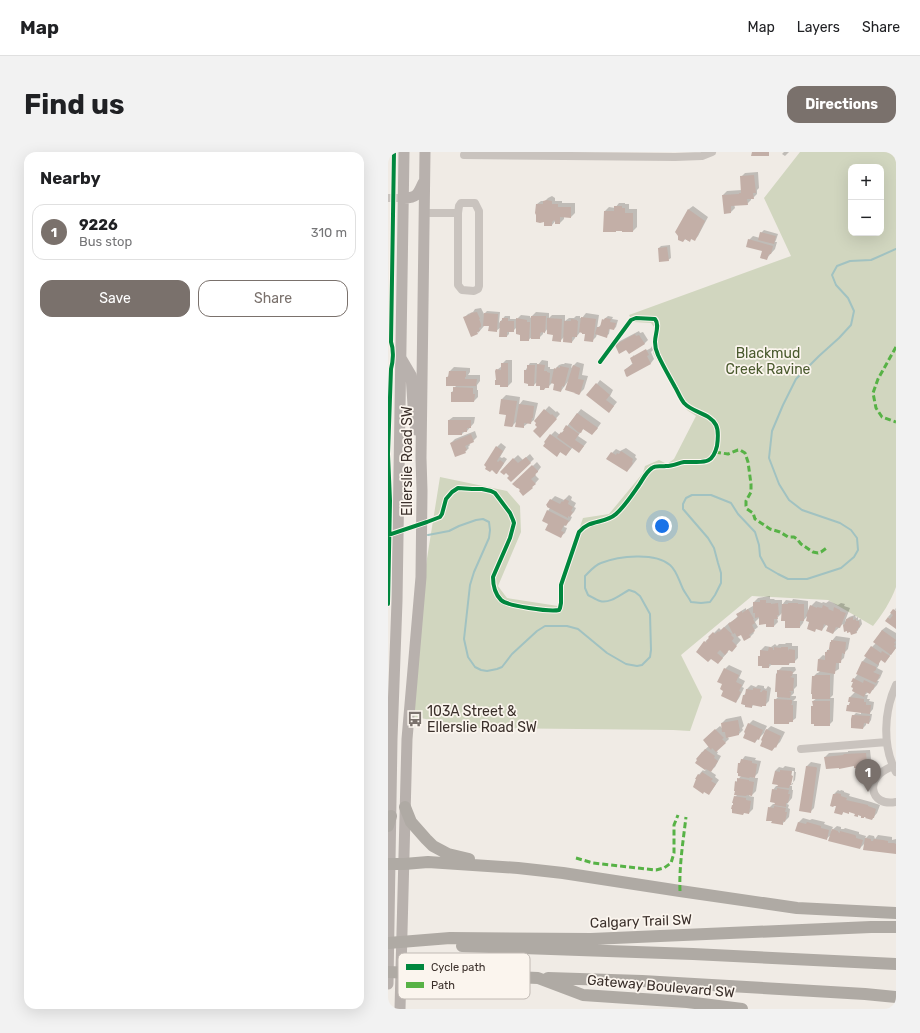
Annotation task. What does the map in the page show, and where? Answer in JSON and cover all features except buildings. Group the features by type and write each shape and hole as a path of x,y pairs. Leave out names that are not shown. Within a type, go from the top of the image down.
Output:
{"highway":[{"path":"405,807 411,822 426,839 448,854 518,868"},
{"path":"389,864 428,862 518,868 562,873 680,892 791,907 896,913"},
{"name":"Calgary Trail SW","path":"390,943 450,938 591,939 896,927"},
{"path":"390,943 701,954 896,964"},
{"name":"Gateway Boulevard SW","path":"388,972 398,972"},
{"name":"Gateway Boulevard SW","path":"530,978 538,978 583,995 687,1002 742,1009"},
{"path":"538,978 650,982 851,993 896,997"}],"main road":[{"name":"Ellerslie Road SW","path":"388,984 390,884 390,720 397,601 404,152"},
{"name":"Ellerslie Road SW","path":"401,953 406,751 421,578 425,152"},
{"path":"404,198 413,198 416,196 424,181"},
{"path":"400,357 411,375 414,420 421,458"},
{"name":"Ellerslie Road SW","path":"400,999 400,1009"}],"street":[{"path":"464,155 675,157 702,156 712,152"},
{"path":"388,198 404,198"},
{"path":"461,202 475,202 479,211 479,286 474,292 462,290 458,284 458,213 461,202"},
{"path":"424,213 458,213"},
{"path":"896,685 890,700 886,728 887,742 894,769 881,772 873,784 873,790 880,800 890,803 896,802"},
{"path":"390,739 407,739"},
{"path":"801,749 887,742"},
{"path":"390,750 406,751"}],"green space":[{"name":"Blackmud Creek Ravine","path":"800,152 896,152 896,587 883,613 873,626 828,600 752,596 681,655 702,697 690,731 479,728 414,717 425,571 440,477 507,491 520,506 521,532 498,586 507,598 558,606 558,590 583,518 609,514 643,473 645,466 659,460 667,464 674,459 696,416 687,410 653,353 654,327 651,323 633,322 629,315 791,256 764,198"}],"waterway":[{"path":"428,535 449,531 476,520 483,519 489,522 489,538 470,585 464,639 468,657 475,667 487,671 502,667 512,654 537,631 545,626 567,626 578,629 607,653 626,664 637,666 642,665 650,657 650,614 640,596 629,590 611,600 604,602 598,601 588,595 585,588 585,576 601,563 637,556 655,558 672,567 691,602 710,602 721,583 721,573 714,548 708,538 683,509 683,504 686,498 692,495 711,495 731,503 738,514 755,532 759,545 760,556 766,567 788,579 807,579 841,568 854,557 858,550 857,538 851,530 840,523 802,510 789,500 779,484 769,458 772,431 796,379 851,325 854,311 848,298 836,285 832,275 837,266 850,261 871,260 896,249"}],"marked path":[{"path":"896,347 878,379 873,393 876,408 882,417 896,422"},
{"path":"715,452 728,454 740,450 745,453 748,462 751,484 751,492 746,501 746,506 747,509 753,513 755,519 770,529 780,532 788,537 794,537 813,552 818,553 828,547"},
{"path":"576,858 593,863 656,870 664,868 671,863 674,853 674,825 678,815"},
{"path":"680,891 686,817"}],"cycle path":[{"path":"388,604 390,501 388,454 391,369 393,356 391,342 394,152"},
{"path":"388,535 440,517 446,499 458,488 491,491 495,493 510,513 514,523 510,538 493,577 497,595 501,600 511,604 538,609 559,610 561,603 561,585 579,532 587,525 607,519 616,514 652,468 657,466 671,466 684,462 705,462 712,457 717,446 718,432 716,425 706,415 692,409 684,403 660,359 655,345 657,327 655,319 636,318 631,320 600,362"}],"place":[{"name":"103A Street & Ellerslie Road SW","path":"415,719"},
{"name":"9226","path":"868,792"}]}
